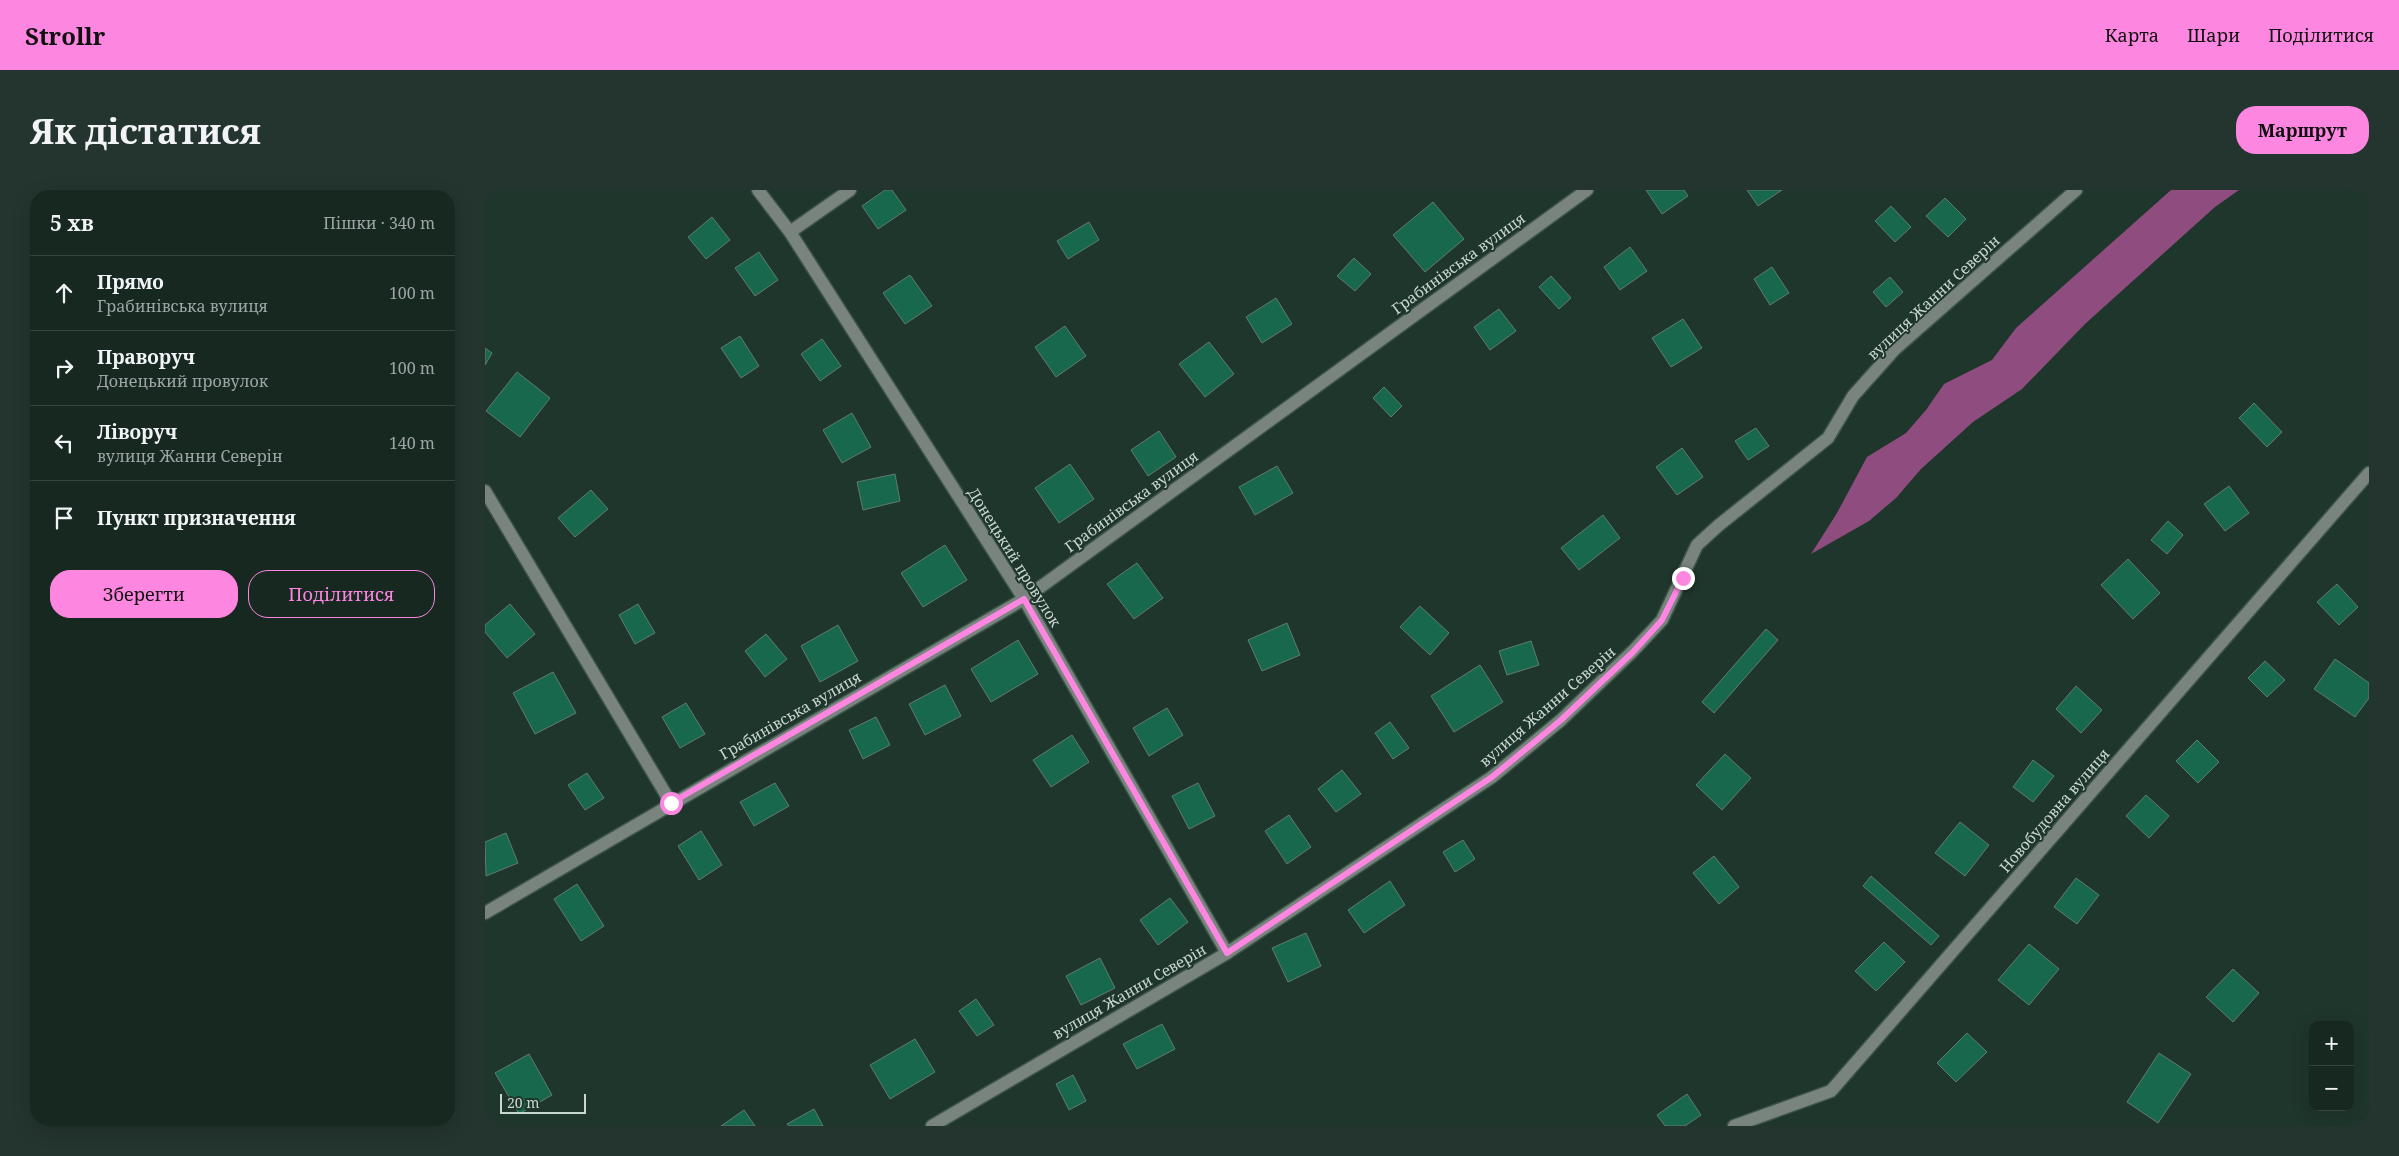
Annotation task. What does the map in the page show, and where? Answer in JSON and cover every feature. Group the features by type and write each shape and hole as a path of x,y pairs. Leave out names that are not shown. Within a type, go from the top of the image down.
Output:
{"street":[{"name":"Донецький провулок","path":"758,190 790,232 1024,599 1227,953"},
{"path":"790,232 850,190"},
{"name":"Грабинівська вулиця","path":"485,913 1024,599 1587,190"},
{"name":"вулиця Жанни Северін","path":"932,1126 1227,953 1492,777 1561,720 1633,652 1662,620 1697,546 1719,525 1828,438 1853,396 1895,349 2076,190"},
{"name":"Новобудовна вулиця","path":"1734,1126 1831,1091 2369,473"},
{"path":"485,491 671,803"}],"shaded area":[{"path":"2171,190 2239,190 2215,207 2085,324 2022,389 1973,422 1921,469 1896,498 1869,521 1811,554 1837,513 1867,457 1906,433 1926,410 1944,384 1992,360 2016,328"}],"building":[{"path":"885,190 892,190 906,210 878,229 862,206"},
{"path":"1646,190 1684,190 1688,196 1662,214"},
{"path":"1747,190 1782,190 1758,206"},
{"path":"1945,198 1966,219 1948,237 1926,216"},
{"path":"1433,202 1464,239 1425,272 1393,235"},
{"path":"1891,206 1911,227 1895,242 1875,221"},
{"path":"712,217 730,240 706,259 688,237"},
{"path":"1089,222 1099,240 1068,259 1057,241"},
{"path":"1630,247 1647,271 1620,290 1604,267"},
{"path":"759,252 778,280 755,296 735,268"},
{"path":"1354,258 1371,274 1355,291 1337,276"},
{"path":"1772,267 1789,293 1770,305 1754,279"},
{"path":"910,275 932,306 905,324 883,293"},
{"path":"1551,276 1571,298 1559,309 1539,287"},
{"path":"1890,277 1903,292 1886,307 1873,292"},
{"path":"1276,298 1292,324 1262,343 1246,317"},
{"path":"1499,309 1516,331 1490,350 1474,327"},
{"path":"1683,319 1702,348 1671,367 1652,338"},
{"path":"1065,326 1086,356 1056,377 1035,347"},
{"path":"740,336 759,366 741,378 721,348"},
{"path":"822,339 841,366 820,381 801,354"},
{"path":"1209,342 1234,374 1205,397 1179,364"},
{"path":"485,348 492,353 485,365"},
{"path":"517,372 550,398 520,437 486,411"},
{"path":"1384,387 1402,406 1391,417 1373,398"},
{"path":"2254,403 2282,432 2267,447 2239,418"},
{"path":"852,413 871,447 842,463 823,430"},
{"path":"1756,428 1769,446 1748,460 1735,441"},
{"path":"1159,431 1176,457 1148,476 1131,450"},
{"path":"1682,448 1703,477 1677,495 1656,467"},
{"path":"1070,464 1094,499 1059,523 1035,488"},
{"path":"1277,466 1293,493 1255,515 1239,487"},
{"path":"895,474 900,501 863,510 857,482"},
{"path":"2229,486 2249,513 2225,531 2204,504"},
{"path":"591,490 608,509 575,537 558,518"},
{"path":"1603,515 1620,538 1579,570 1561,548"},
{"path":"2168,521 2183,535 2167,554 2151,540"},
{"path":"945,545 967,580 923,607 901,573"},
{"path":"2128,559 2160,593 2133,619 2101,585"},
{"path":"1137,563 1163,598 1134,619 1107,584"},
{"path":"2337,584 2358,607 2339,625 2317,602"},
{"path":"510,604 535,634 507,658 485,632 485,625"},
{"path":"638,604 655,633 635,644 619,615"},
{"path":"1420,606 1449,633 1430,655 1400,627"},
{"path":"1287,623 1300,655 1262,671 1248,640"},
{"path":"838,625 858,661 820,682 801,646"},
{"path":"1766,629 1778,640 1714,713 1702,702"},
{"path":"766,634 787,659 765,677 745,651"},
{"path":"1018,640 1038,674 991,702 971,669"},
{"path":"1531,641 1539,665 1507,675 1499,651"},
{"path":"2335,659 2369,683 2369,698 2355,717 2314,689"},
{"path":"2265,661 2285,680 2267,697 2248,678"},
{"path":"1480,665 1503,702 1454,732 1431,696"},
{"path":"553,672 576,713 535,734 513,693"},
{"path":"945,685 961,716 925,735 909,704"},
{"path":"2076,686 2102,710 2081,733 2056,709"},
{"path":"686,703 705,734 680,748 662,717"},
{"path":"1167,708 1183,735 1149,756 1133,728"},
{"path":"876,717 890,745 863,759 849,730"},
{"path":"1390,722 1409,748 1393,759 1375,733"},
{"path":"1072,735 1089,762 1051,787 1033,760"},
{"path":"2197,740 2219,762 2198,783 2176,761"},
{"path":"1725,754 1751,778 1722,810 1696,785"},
{"path":"2033,760 2054,776 2033,802 2013,787"},
{"path":"1342,770 1361,794 1336,812 1318,789"},
{"path":"587,773 604,798 585,810 568,785"},
{"path":"775,783 789,806 754,826 740,802"},
{"path":"1198,783 1215,816 1189,829 1172,796"},
{"path":"2146,795 2169,816 2149,838 2126,816"},
{"path":"1289,815 1311,847 1287,864 1265,831"},
{"path":"1960,822 1989,845 1965,876 1935,853"},
{"path":"701,831 722,865 699,880 678,846"},
{"path":"506,833 518,863 486,876 485,842"},
{"path":"1463,840 1475,859 1455,872 1443,852"},
{"path":"1714,856 1739,887 1719,904 1693,873"},
{"path":"1871,876 1939,936 1931,945 1863,886"},
{"path":"2076,878 2099,895 2077,924 2054,907"},
{"path":"1390,881 1405,905 1364,933 1348,910"},
{"path":"577,884 604,926 581,941 554,899"},
{"path":"1170,898 1188,922 1158,945 1140,920"},
{"path":"1306,933 1321,966 1288,982 1272,948"},
{"path":"1884,942 1905,962 1876,991 1855,971"},
{"path":"2029,944 2059,969 2029,1005 1998,980"},
{"path":"1100,958 1115,988 1081,1005 1066,976"},
{"path":"2233,969 2259,993 2233,1022 2206,997"},
{"path":"976,999 994,1025 977,1036 959,1011"},
{"path":"1162,1024 1175,1049 1137,1069 1123,1044"},
{"path":"1967,1033 1987,1052 1956,1082 1937,1063"},
{"path":"915,1039 935,1072 890,1099 870,1065"},
{"path":"2159,1053 2191,1074 2158,1123 2127,1102"},
{"path":"529,1054 552,1095 519,1114 495,1073"},
{"path":"1073,1075 1086,1101 1069,1110 1056,1084"},
{"path":"1687,1094 1701,1115 1685,1126 1665,1126 1657,1115"},
{"path":"814,1109 823,1126 789,1126 787,1124"},
{"path":"744,1110 755,1126 721,1126"}],"route":[{"path":"671,803 1024,599 1227,953 1492,777 1561,720 1633,652 1662,620 1683,578"}]}
